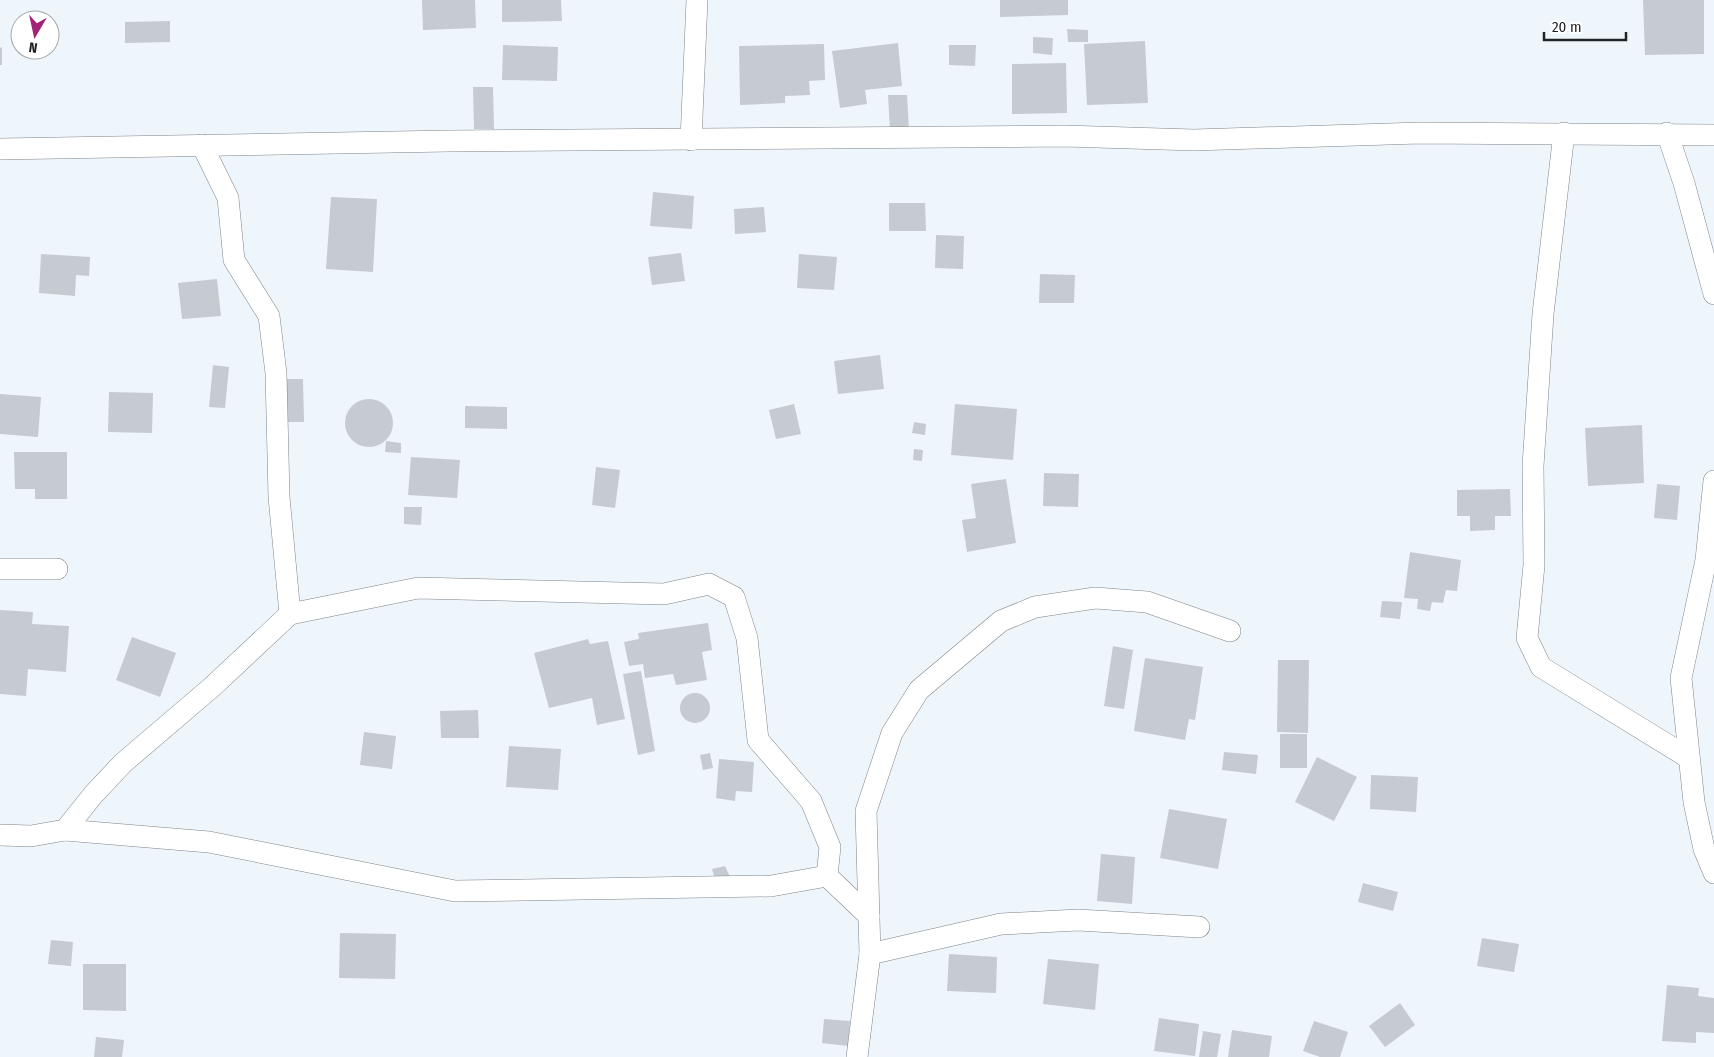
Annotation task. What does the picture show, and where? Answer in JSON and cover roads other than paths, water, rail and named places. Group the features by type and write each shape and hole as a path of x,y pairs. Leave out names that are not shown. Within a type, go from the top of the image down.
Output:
{"street":[{"path":"691,140 697,0"},
{"path":"0,149 202,145 1065,136 1194,140 1420,133 1714,134"},
{"path":"1564,133 1543,314 1533,466 1534,565 1527,638 1541,667 1689,758"},
{"path":"1667,133 1684,183 1714,294"},
{"path":"202,145 228,198 234,260 269,316 276,374 279,497 290,614"},
{"path":"1714,481 1706,560 1680,678 1694,802 1702,839 1714,873"},
{"path":"0,569 57,569"},
{"path":"65,830 93,795 124,763 212,687 290,614 418,588 664,594 709,584 734,597 748,638 758,740 811,801 830,847 827,876"},
{"path":"857,1057 870,954 866,811 892,733 919,690 1001,621 1036,607 1095,598 1146,602 1230,631"},
{"path":"0,835 31,836 65,830 209,842 455,891 771,886 827,876"},
{"path":"827,876 869,916"},
{"path":"870,954 1002,924 1078,920 1200,927"}]}
